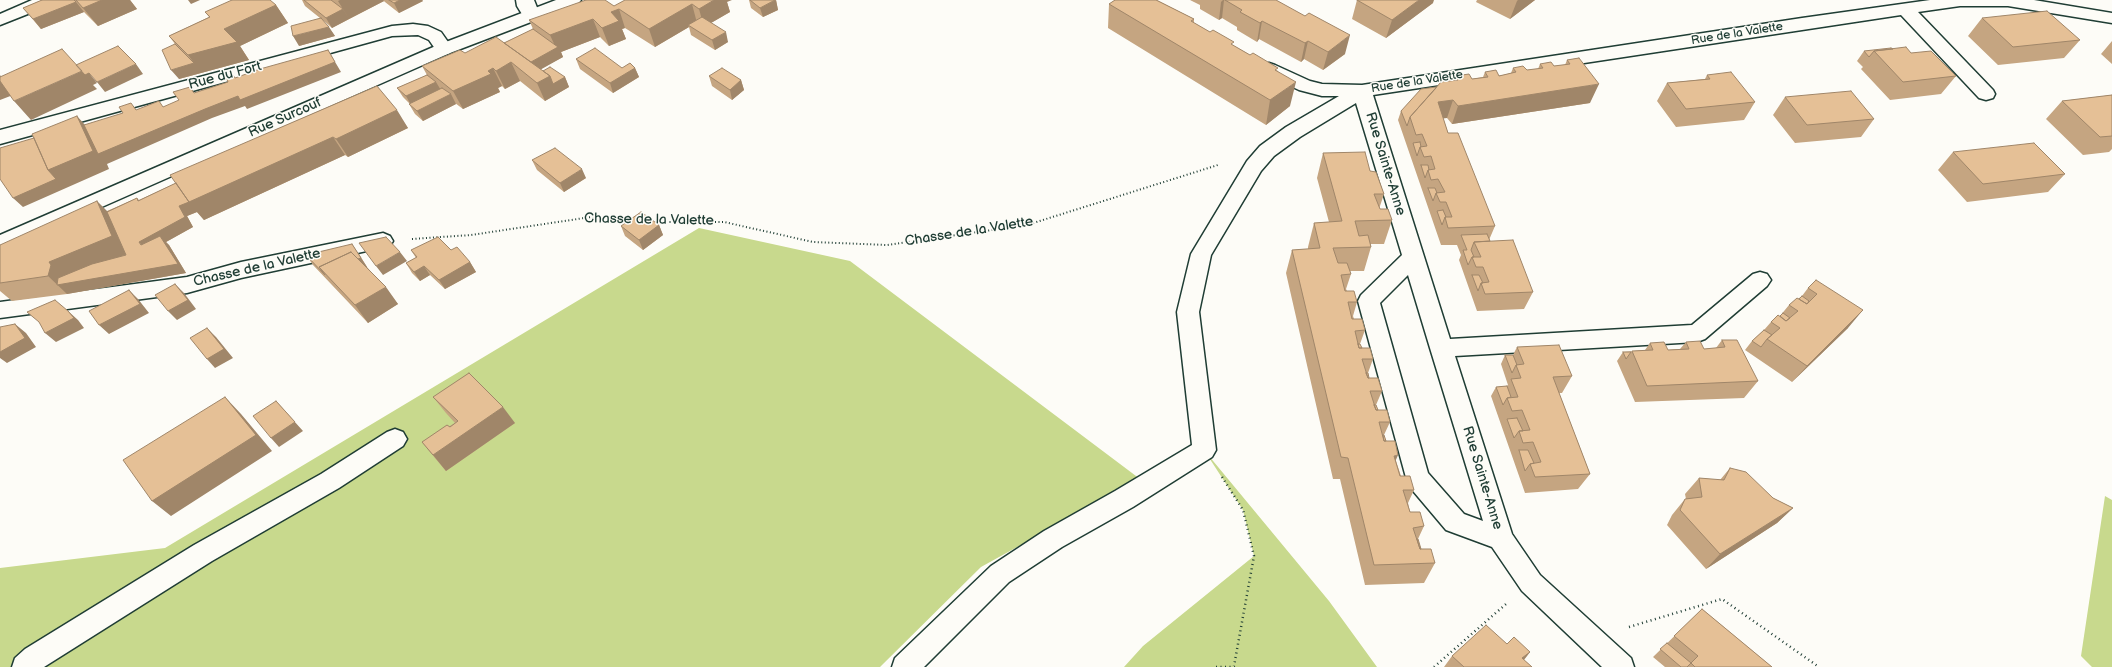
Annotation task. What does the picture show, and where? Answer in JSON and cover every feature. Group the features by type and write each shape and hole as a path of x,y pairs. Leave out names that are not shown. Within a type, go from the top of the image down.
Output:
{"street":[{"path":"0,20 47,0"},
{"name":"Rue Surcouf","path":"0,244 444,48 528,7 572,0"},
{"name":"Rue de la Valette","path":"1362,91 1904,8 1960,1 2008,1 2112,18"},
{"path":"1904,8 1986,94"},
{"name":"Rue du Fort","path":"0,138 392,31 413,28 422,30 435,36 444,48"},
{"path":"1252,58 1285,78 1305,86 1322,90 1362,91"},
{"path":"905,667 1000,574 1053,539 1124,499 1204,450 1188,312 1192,288 1201,254 1254,166 1266,151 1293,132 1362,91"},
{"name":"Rue Sainte-Anne","path":"1362,91 1501,539 1531,583 1620,667"},
{"name":"Chasse de la Valette","path":"0,310 187,285 241,270 383,241"},
{"name":"Rue Sainte-Anne","path":"1414,256 1369,301 1417,478 1454,522 1501,539"},
{"path":"1441,348 1697,333 1760,280"},
{"path":"25,667 34,658 203,553 330,481 395,439"}],"path":[{"name":"Chasse de la Valette","path":"645,222 724,222 813,242 887,245 1026,225 1266,151"},
{"name":"Chasse de la Valette","path":"383,241 471,235 591,217 638,221"},
{"path":"1204,450 1243,510 1254,556 1236,666 1216,667"},
{"path":"1434,667 1531,583"},
{"path":"1590,638 1722,599 1819,667"}],"green space":[{"path":"699,228 850,261 1140,479 981,567 880,667 0,667 0,568 165,548"},
{"path":"1204,450 1329,601 1377,667 1124,667 1143,646 1254,556 1243,510"},
{"path":"2105,496 2112,500 2112,667 2092,667 2081,656"}],"building":[{"path":"42,0 74,0 76,2 33,19 23,8"},
{"path":"76,0 102,0 83,8"},
{"path":"232,0 270,0 276,5 224,29 237,42 188,55 169,36 210,17 205,12"},
{"path":"304,0 331,0 343,9 326,18"},
{"path":"389,0 400,0 394,3"},
{"path":"586,0 605,0 614,6 625,0 714,0 699,9 692,4 649,29 619,9 611,12 619,21 602,28 593,19 550,35 529,20"},
{"path":"750,0 775,0 760,8"},
{"path":"1115,0 1156,0 1194,19 1191,21 1210,32 1213,30 1234,42 1231,44 1250,55 1253,53 1278,68 1275,70 1296,82 1270,100 1109,4"},
{"path":"1225,0 1276,0 1305,16 1309,13 1350,35 1328,52 1308,41 1305,43 1262,21 1260,23 1240,12 1242,10"},
{"path":"1357,0 1419,0 1392,20"},
{"path":"2047,11 2080,40 2013,47 1982,18"},
{"path":"702,17 726,32 712,40 688,25"},
{"path":"321,18 329,27 293,36 291,26"},
{"path":"533,29 558,47 531,62 504,43"},
{"path":"496,37 550,76 537,83 511,62 496,71 493,68 488,71 491,74 453,91 422,66 460,50 465,53"},
{"path":"175,44 194,63 171,70 162,50"},
{"path":"118,46 136,64 97,82 89,73 85,75 76,65"},
{"path":"1906,47 1911,53 1931,51 1956,76 1903,82 1874,51"},
{"path":"595,48 622,68 630,63 635,68 610,83 576,59"},
{"path":"62,49 82,71 14,101 0,81 0,77"},
{"path":"1893,49 1874,51 1869,57 1864,51"},
{"path":"328,50 335,62 240,100 238,96 98,154 84,125 123,113 119,107 131,103 136,110 159,101 163,107 179,100 173,92 190,87 194,93 228,82 226,77 233,75 235,78 260,69"},
{"path":"1579,58 1599,84 1458,106 1453,100 1438,102 1448,133 1458,133 1495,226 1448,228 1445,217 1452,217 1446,202 1440,202 1436,193 1445,192 1438,179 1431,180 1428,170 1435,169 1431,156 1424,157 1420,147 1427,146 1422,134 1416,135 1410,117 1441,82 1458,80 1456,76 1469,74 1472,79 1488,77 1485,72 1496,70 1499,76 1516,72 1513,68 1523,66 1527,70 1543,68 1540,64 1551,62 1554,66 1570,64 1567,60"},
{"path":"550,67 565,77 553,84 550,76 543,71"},
{"path":"722,68 741,80 730,90 709,76"},
{"path":"1731,72 1755,102 1686,109 1667,83 1710,79 1707,75"},
{"path":"427,75 436,82 406,96 397,88"},
{"path":"377,86 397,110 336,139 333,137 189,202 170,175"},
{"path":"1436,87 1410,117 1407,126 1401,111 1421,89"},
{"path":"442,88 451,94 417,111 409,104"},
{"path":"1851,91 1874,119 1807,125 1785,97"},
{"path":"2112,95 2112,136 2100,137 2062,101"},
{"path":"77,116 93,151 48,170 32,134"},
{"path":"34,138 48,170 56,179 13,198 0,179 0,148"},
{"path":"1420,142 1421,147 1417,156 1413,143"},
{"path":"2034,143 2065,174 1983,184 1953,152"},
{"path":"555,148 582,169 560,183 532,160"},
{"path":"1365,152 1370,171 1376,172 1384,194 1374,194 1380,209 1388,209 1392,220 1355,221 1359,236 1368,235 1371,247 1333,248 1338,263 1347,263 1351,274 1341,275 1345,291 1354,291 1357,302 1348,302 1352,319 1362,319 1365,330 1355,331 1359,348 1370,348 1373,359 1362,359 1368,378 1378,378 1382,391 1370,391 1376,410 1387,410 1390,422 1379,422 1384,441 1395,441 1398,455 1394,456 1400,476 1410,476 1414,490 1403,490 1410,512 1420,512 1424,526 1413,528 1420,549 1431,549 1435,563 1374,565 1348,458 1341,457 1292,250 1320,248 1314,223 1342,221 1323,153"},
{"path":"1421,165 1428,165 1429,170 1425,178"},
{"path":"176,183 189,202 179,206 185,217 139,242 141,245 160,236 178,264 57,285 58,278 92,264 126,255 107,212 137,198 138,201"},
{"path":"1428,188 1435,188 1437,193 1433,201"},
{"path":"97,201 112,236 49,262 51,265 48,276 0,283 0,245"},
{"path":"1443,210 1446,217 1442,225 1437,211"},
{"path":"641,212 659,225 639,240 621,226"},
{"path":"1487,234 1490,241 1474,242 1471,250 1474,257 1472,257 1468,265 1463,250 1467,250 1461,235"},
{"path":"386,237 400,252 376,266 359,243"},
{"path":"438,237 451,250 457,247 470,262 439,280 424,266 414,272 406,263 417,257 411,250"},
{"path":"1513,240 1533,292 1485,294 1481,283 1489,282 1483,267 1476,267 1472,257 1481,257 1474,242"},
{"path":"352,244 361,258 358,259 351,252 319,267 325,275 306,255"},
{"path":"351,252 386,287 355,305 319,267"},
{"path":"1472,275 1479,275 1483,283 1481,283 1478,291"},
{"path":"1816,280 1863,310 1807,366 1767,339 1780,328 1771,322 1778,315 1786,321 1798,311 1789,305 1797,298 1807,304 1817,294 1808,288"},
{"path":"175,284 188,300 168,311 155,295"},
{"path":"129,290 140,304 99,325 89,311"},
{"path":"1802,296 1809,301 1807,304 1799,299"},
{"path":"55,300 74,318 45,333 39,322 27,312"},
{"path":"1783,313 1790,318 1786,321 1780,316"},
{"path":"15,324 25,338 0,352 0,327"},
{"path":"207,328 224,349 207,359 190,338"},
{"path":"1764,330 1772,335 1761,347 1752,341"},
{"path":"1722,340 1737,340 1758,381 1647,386 1632,351 1653,350 1650,343 1664,342 1668,350 1689,349 1686,342 1700,341 1704,349 1725,347"},
{"path":"1559,345 1572,376 1553,377 1590,474 1535,477 1530,464 1541,462 1533,442 1523,443 1519,431 1530,430 1522,410 1512,411 1507,398 1518,397 1511,379 1521,378 1516,365 1524,364 1517,347"},
{"path":"1623,352 1631,352 1626,359"},
{"path":"1505,355 1513,355 1517,365 1512,373"},
{"path":"469,373 503,407 433,455 422,442 447,425 450,427 458,421 433,397"},
{"path":"1507,386 1511,397 1507,398 1503,405 1496,387"},
{"path":"225,397 256,435 152,501 123,460"},
{"path":"276,401 295,422 271,438 253,416"},
{"path":"1517,418 1523,431 1519,431 1514,438 1507,419"},
{"path":"1519,450 1528,450 1534,463 1530,464 1525,471"},
{"path":"1730,468 1746,472 1773,498 1793,508 1720,554 1680,510 1685,499 1702,497 1699,478 1724,480"},
{"path":"1702,609 1772,667 1695,667 1691,663 1698,656 1674,636"},
{"path":"1486,625 1507,644 1514,637 1530,652 1522,658 1532,667 1464,667 1452,656"},
{"path":"1667,643 1691,663 1687,667 1681,667 1660,649"}]}
